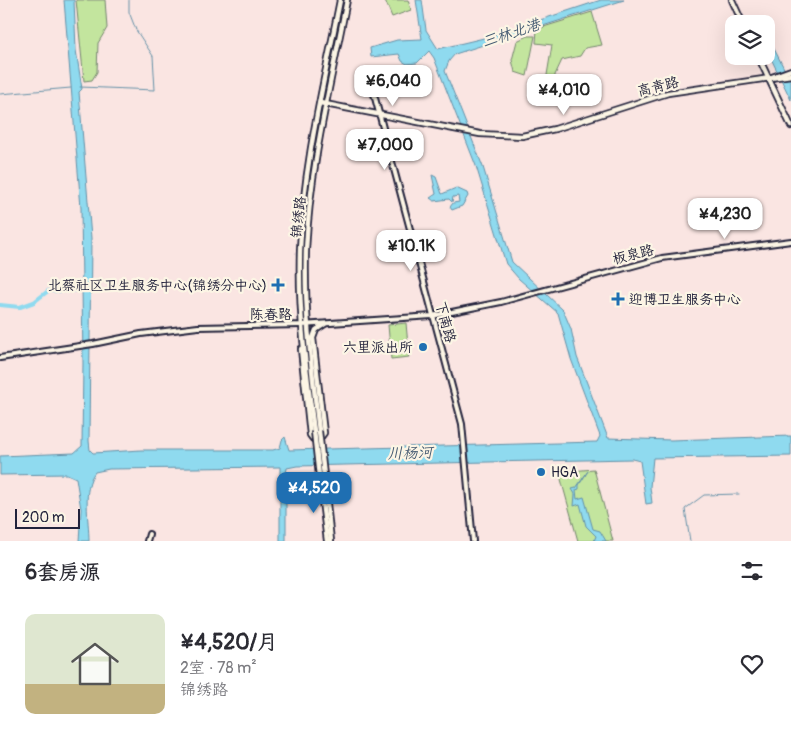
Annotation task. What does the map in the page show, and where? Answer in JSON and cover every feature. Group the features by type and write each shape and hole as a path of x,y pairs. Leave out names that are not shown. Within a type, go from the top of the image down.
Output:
{"main road":[{"name":"锦绣路","path":"327,541 300,285 302,211 340,0"},
{"name":"锦绣路","path":"316,431 303,333 309,212 347,0"},
{"path":"732,0 739,15"},
{"path":"762,65 791,126"},
{"name":"高青路","path":"320,103 498,136 530,135 668,94 777,77 790,73"},
{"name":"锦绣路","path":"303,333 300,340 310,436 317,440 324,436 324,433 313,338 316,330 324,324"},
{"name":"锦绣路","path":"322,485 331,541"}],"street":[{"name":"下南路","path":"371,83 464,433 473,541"},
{"name":"板泉路","path":"542,291 662,258 791,241"},
{"name":"陈春路","path":"0,358 93,344 140,334 198,327 304,325 432,316 473,309 542,291"}],"green space":[{"path":"76,0 105,0 107,28 98,43 97,72 92,80 84,81"},
{"path":"385,0 408,0 411,10 392,17"},
{"path":"592,12 602,45 585,48 580,56 562,60 555,75 555,85 551,87 547,75 552,45 536,43 537,29"},
{"path":"527,36 535,36 527,76 515,72 512,60 517,41"},
{"path":"406,323 409,357 391,359 388,325"},
{"path":"594,469 613,541 578,541 559,472"}],"water":[{"path":"64,0 74,0 76,50 82,89 79,92 91,238 89,441 90,450 93,453 141,450 273,450 280,448 285,437 289,450 597,442 600,436 571,359 558,313 519,279 506,264 476,166 434,58 429,51 417,63 407,64 402,61 399,54 371,57 370,48 397,40 422,39 416,0 422,0 426,30 438,49 488,37 601,0 624,0 455,54 449,61 445,71 483,167 512,262 563,310 571,329 577,357 608,438 671,440 791,436 791,456 653,458 650,487 652,503 646,504 640,461 632,459 297,466 287,468 286,474 286,541 280,541 280,467 109,469 95,472 91,479 87,496 89,541 79,541 81,509 76,478 67,474 0,475 0,456 74,453 82,446 81,208"},
{"path":"775,51 791,82 791,100 774,65"},
{"path":"432,175 436,177 442,194 456,188 467,193 468,196 462,206 452,210 450,207 453,203 459,202 458,196 453,197 452,202 449,199 434,201 430,198 436,194"},
{"path":"588,471 579,485 579,489 576,490 577,499 584,497 593,529 600,531 606,541 594,541 596,536 586,526 580,504 574,506 575,494 572,489 576,488"}],"waterway":[{"path":"80,87 155,90 153,56 136,30 129,12 129,0"},
{"path":"0,94 71,88"},
{"path":"0,305 20,307 34,302 48,291 86,290"},
{"path":"690,541 685,509 704,495 739,494"}],"place":[{"name":"北蔡社区卫生服务中心(锦绣分中心)","path":"278,285"},
{"name":"迎博卫生服务中心","path":"618,299"},
{"name":"六里派出所","path":"423,347"},
{"name":"HGA","path":"541,472"}],"water label":[{"name":"三林北港","path":"511,33"},
{"name":"川杨河","path":"410,453"}]}
